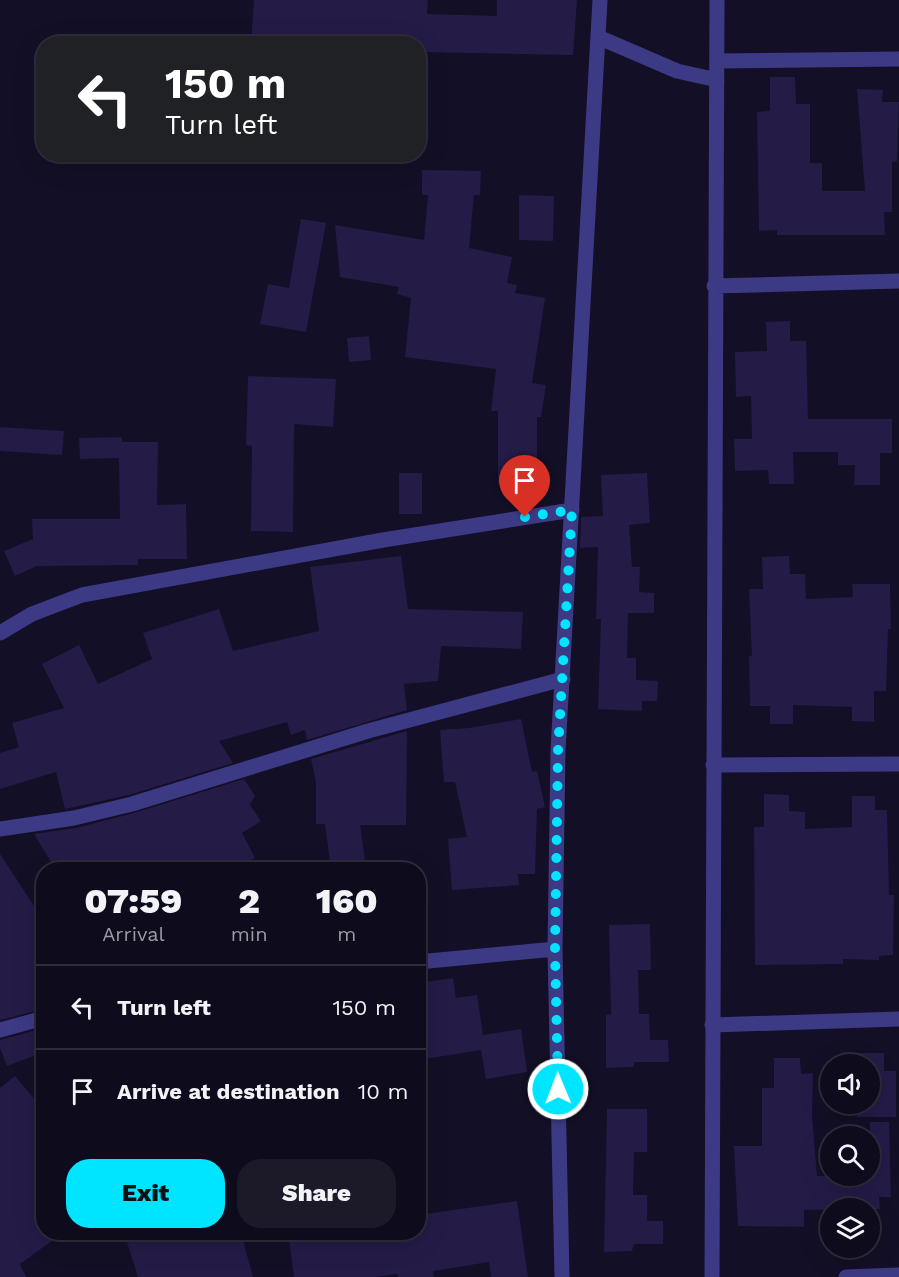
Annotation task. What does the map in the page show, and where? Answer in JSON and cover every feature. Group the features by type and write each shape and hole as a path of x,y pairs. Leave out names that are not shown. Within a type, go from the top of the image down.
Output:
{"street":[{"path":"562,1277 555,949 558,751 600,0"},
{"path":"712,1277 714,286 717,0"},
{"path":"598,37 677,71 717,80"},
{"path":"717,62 899,58"},
{"path":"714,286 899,281"},
{"path":"0,633 32,614 82,595 383,540 572,510"},
{"path":"0,829 74,818 132,804 368,731 563,679"},
{"path":"713,765 899,764"},
{"path":"426,961 555,949"},
{"path":"712,1025 899,1019"},
{"path":"0,1030 36,1020"},
{"path":"846,1277 899,1275"}],"building":[{"path":"254,0 428,0 427,14 497,16 497,0 577,0 573,55 426,52 426,36 252,36"},
{"path":"770,77 795,77 796,104 810,104 810,163 822,163 822,191 865,191 857,89 883,90 882,102 899,102 897,161 892,162 892,212 884,212 885,235 777,235 777,230 759,231 757,112 770,111"},
{"path":"422,170 481,171 480,195 474,195 469,248 512,257 507,283 517,285 515,293 545,298 532,383 546,385 541,417 537,417 537,484 498,484 498,411 491,411 496,369 405,357 411,298 397,294 399,287 340,277 335,225 424,240 428,195 422,195"},
{"path":"519,195 554,196 553,241 519,240"},
{"path":"301,219 326,223 306,332 260,324 268,284 289,288"},
{"path":"790,321 790,341 806,341 808,419 892,419 892,453 880,453 880,485 854,485 855,465 838,465 838,452 793,452 794,484 769,484 768,470 735,471 734,439 752,439 751,396 736,397 735,352 767,351 766,322"},
{"path":"369,336 371,360 349,362 347,338"},
{"path":"248,376 336,379 333,427 294,424 293,532 251,531 252,446 246,445"},
{"path":"0,427 64,431 62,455 0,451"},
{"path":"122,437 122,442 158,442 157,505 186,504 187,559 138,559 138,565 37,566 15,576 4,551 33,539 32,519 120,519 119,458 80,459 79,438"},
{"path":"399,473 422,473 422,514 399,514"},
{"path":"647,473 650,523 629,525 632,567 640,567 639,592 654,593 654,613 628,613 627,658 636,658 636,680 658,681 657,701 642,701 642,711 598,709 601,619 596,619 598,547 580,548 581,517 603,516 601,475"},
{"path":"401,556 408,609 523,612 521,649 441,646 438,681 404,684 407,710 307,740 305,730 291,735 287,722 219,741 233,763 129,795 65,809 56,772 0,789 0,753 19,747 12,723 64,708 42,664 79,645 98,684 152,659 143,633 219,609 233,651 319,631 310,567"},
{"path":"789,556 790,574 805,574 806,599 853,597 852,584 890,584 891,629 888,629 886,691 874,691 874,722 852,721 852,707 793,705 793,724 770,724 770,706 750,706 749,656 752,656 749,589 763,589 762,557"},
{"path":"521,719 532,772 537,771 545,807 537,809 535,874 518,874 519,885 452,890 448,839 467,837 455,782 444,782 440,730 469,728"},
{"path":"407,731 406,825 360,825 365,862 330,862 325,824 316,824 316,782 311,759"},
{"path":"244,779 255,796 250,805 261,821 242,833 255,858 247,862 51,862 34,834 76,828 134,813"},
{"path":"764,794 789,795 789,811 805,812 805,829 852,827 852,796 875,796 875,810 887,810 889,895 894,895 893,955 879,956 879,960 843,959 843,964 755,965 754,827 764,827"},
{"path":"0,854 36,909 36,1011 0,1020"},
{"path":"650,924 651,970 638,970 639,1014 649,1014 650,1040 668,1040 669,1062 634,1062 634,1067 606,1068 606,1015 611,1014 609,925"},
{"path":"453,978 456,998 477,995 483,1035 521,1029 527,1072 486,1079 481,1050 426,1059 426,982"},
{"path":"36,1030 36,1055 7,1066 0,1048 0,1040"},
{"path":"884,1053 884,1071 896,1071 896,1117 857,1117 857,1114 880,1114 880,1054 857,1054"},
{"path":"774,1058 800,1058 801,1074 813,1073 812,1116 817,1176 820,1176 820,1186 880,1186 880,1126 870,1126 870,1122 889,1122 891,1197 820,1198 820,1210 804,1210 804,1227 738,1226 734,1146 762,1146 762,1088 774,1088"},
{"path":"15,1076 36,1101 36,1240 53,1240 20,1264 26,1277 0,1277 0,1088"},
{"path":"607,1109 647,1109 647,1152 634,1152 633,1195 647,1195 647,1221 663,1221 663,1244 634,1244 632,1251 604,1252"},
{"path":"517,1201 528,1277 491,1277 489,1262 433,1271 434,1277 398,1277 397,1274 375,1277 294,1277 289,1240 426,1240 426,1214"},
{"path":"126,1240 243,1240 253,1277 138,1277"}],"route":[{"path":"525,517 572,510 558,751 555,949 558,1089"}]}
